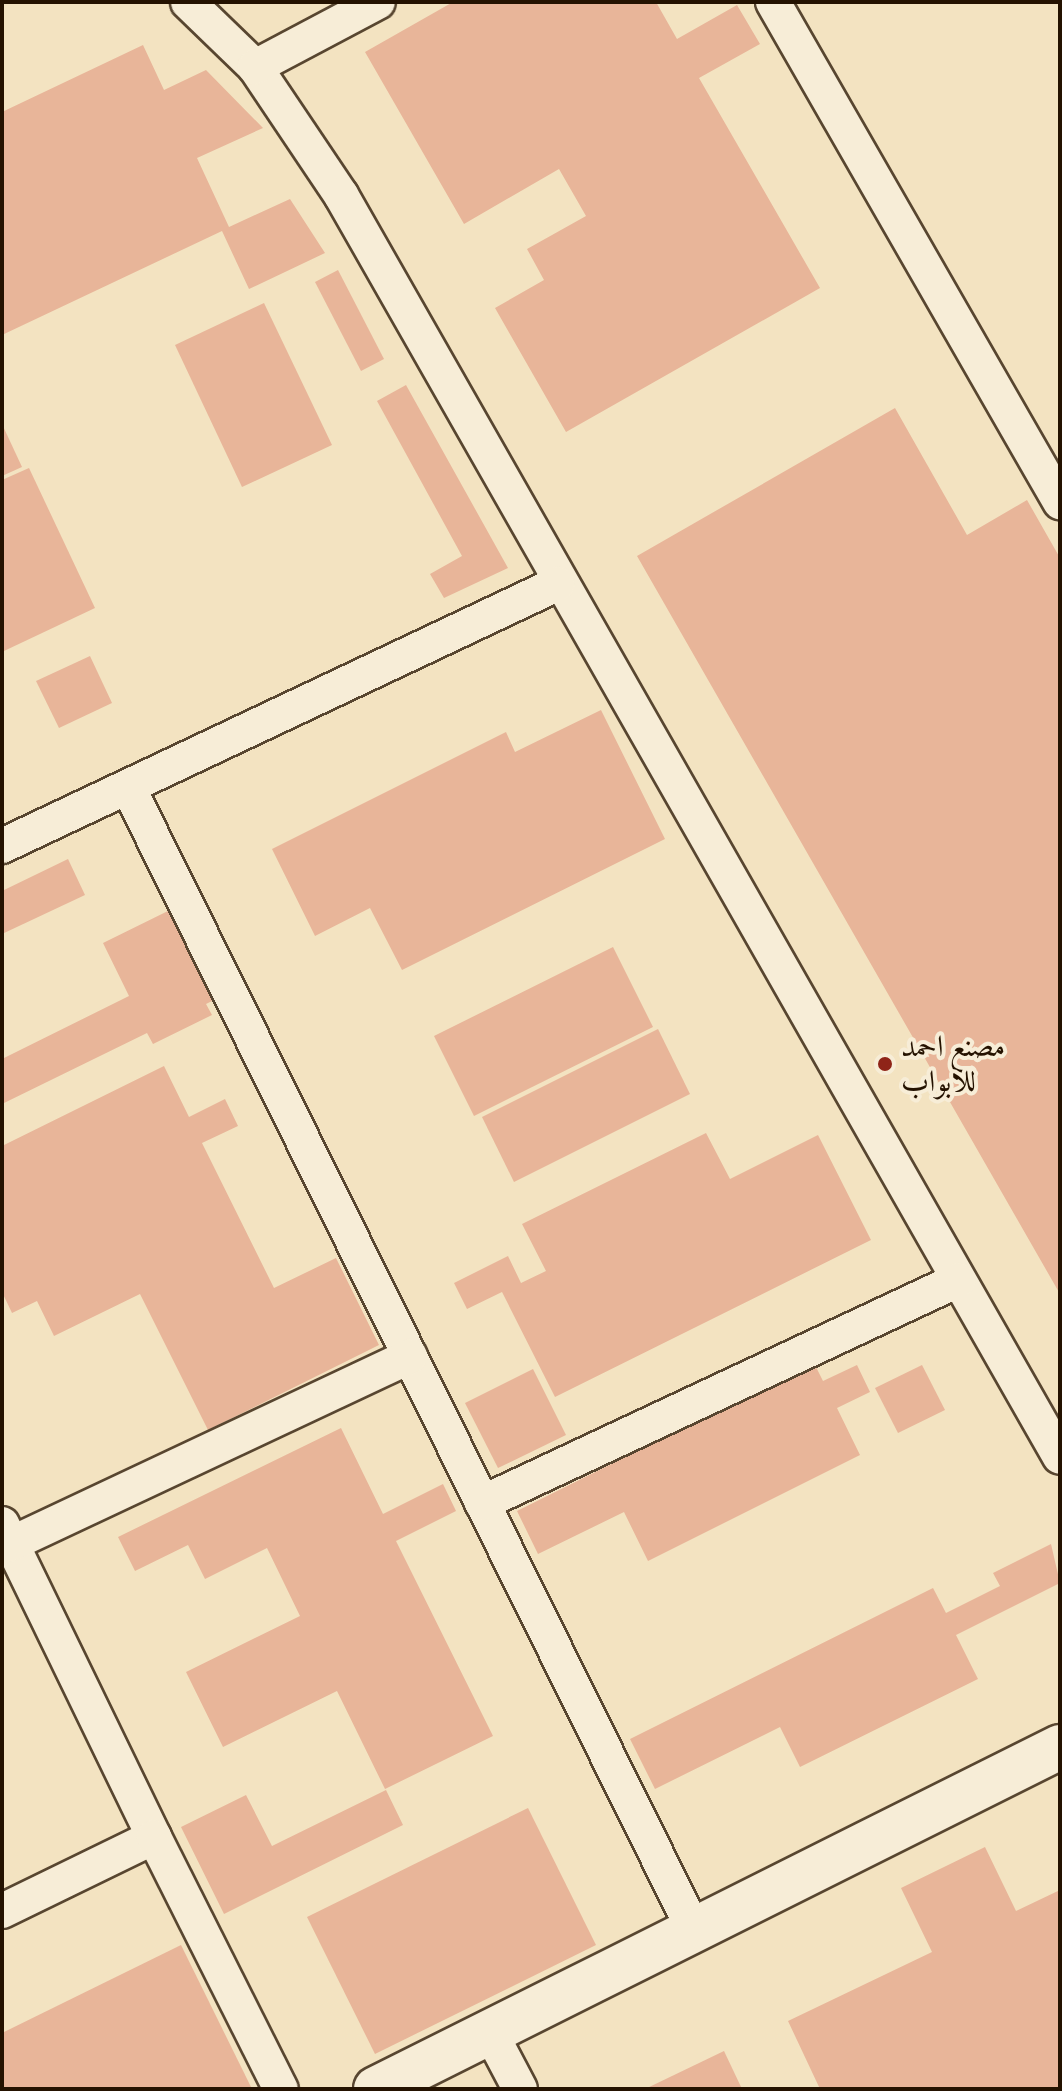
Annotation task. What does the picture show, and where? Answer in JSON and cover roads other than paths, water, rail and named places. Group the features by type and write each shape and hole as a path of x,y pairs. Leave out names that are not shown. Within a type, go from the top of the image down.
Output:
{"street":[{"path":"188,2 255,67 341,195 557,584 1060,1457"},
{"path":"255,67 378,2"},
{"path":"773,2 1060,502"},
{"path":"2,846 557,584"},
{"path":"128,787 694,1930"},
{"path":"482,1503 958,1280"},
{"path":"281,2089 7,1534 410,1356"},
{"path":"376,2089 1060,1747"},
{"path":"2,1911 154,1837"},
{"path":"490,2032 520,2089"}],"place":[{"name":"مصنع احمد للابواب","path":"885,1064"}]}
